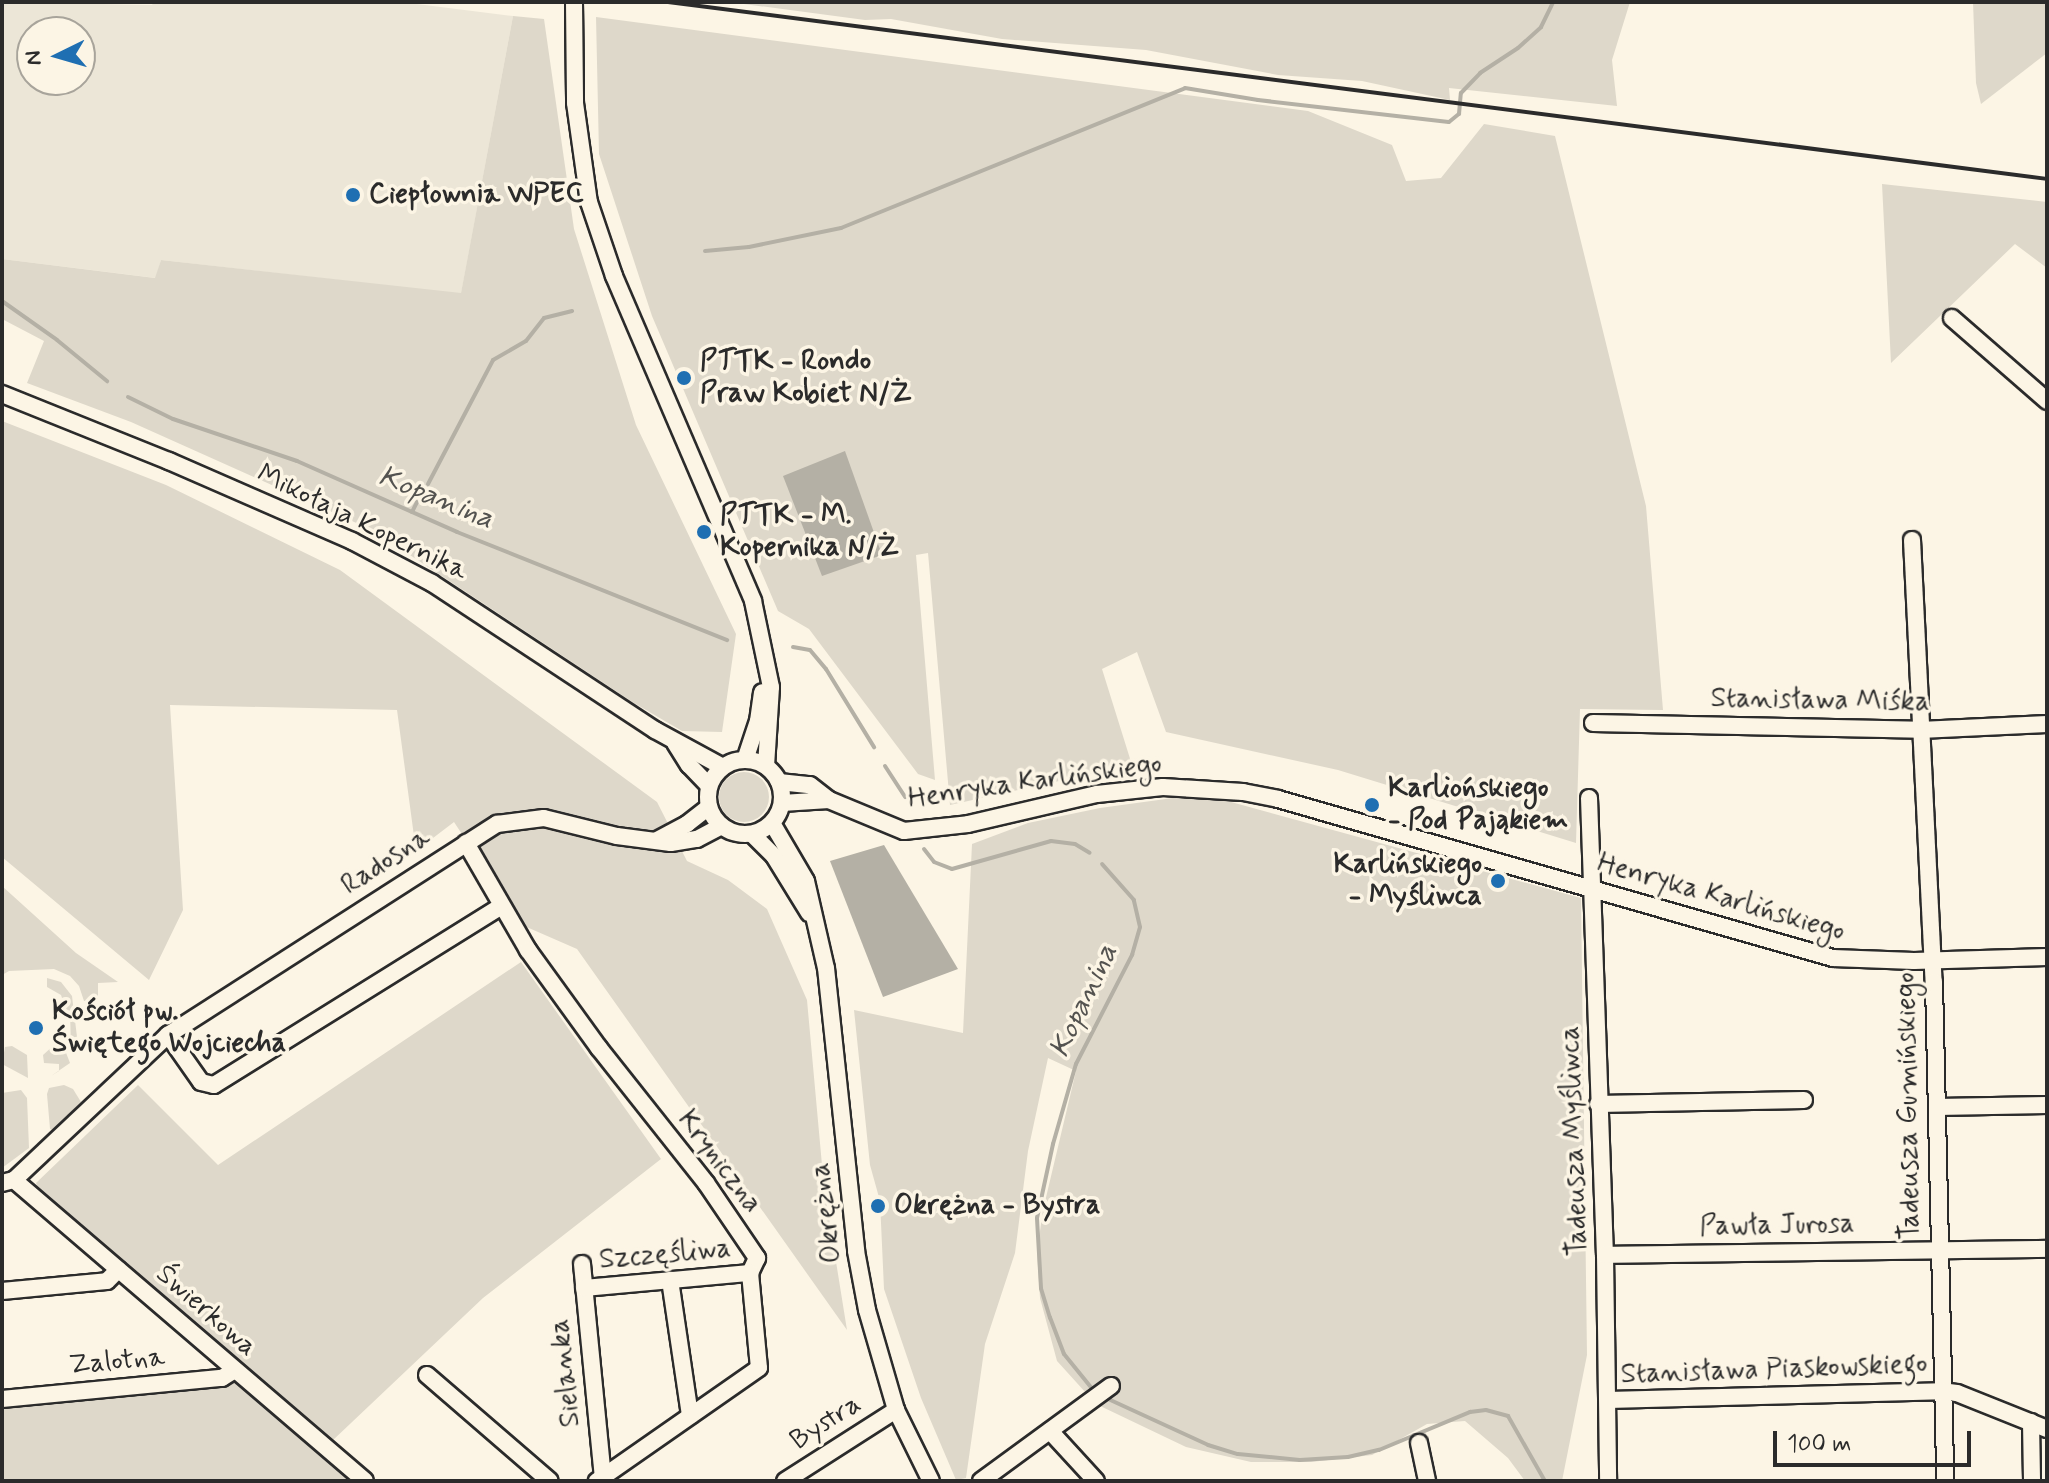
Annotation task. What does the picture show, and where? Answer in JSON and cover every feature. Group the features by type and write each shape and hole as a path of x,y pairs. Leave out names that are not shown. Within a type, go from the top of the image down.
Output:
{"street":[{"path":"574,2 575,103 589,202 614,276 753,601 771,687 766,766"},
{"path":"1952,318 2047,401"},
{"name":"Mikołaja Kopernika","path":"2,394 169,461 352,541 432,583 675,743 723,767"},
{"name":"Tadeusza Gumińskiego","path":"1912,540 1933,960 1937,1250 1945,1481"},
{"path":"745,760 761,710 765,659"},
{"name":"Stanisława Miśka","path":"1593,723 1920,730 2047,724"},
{"name":"Mikołaja Kopernika","path":"675,743 689,765 709,786"},
{"path":"745,760 766,766 779,782 782,803 772,823 752,834 741,834 721,826 709,807 709,786 723,767 745,760"},
{"name":"Henryka Karlińskiego","path":"779,782 810,785 829,800 904,831 968,824 1097,794 1163,787 1243,792 1278,799 1833,958 1933,960 2047,957"},
{"name":"Tadeusza Myśliwca","path":"1589,798 1605,1255 1608,1481"},
{"name":"Henryka Karlińskiego","path":"782,803 829,800"},
{"path":"657,840 687,824 709,807"},
{"name":"Radosna","path":"8,1182 168,1035 497,824 544,818 617,836 687,841 721,826"},
{"name":"Okrężna","path":"772,823 806,881 818,929 829,991 856,1251 867,1310 896,1410 931,1481"},
{"name":"Okrężna","path":"752,834 774,856 818,929"},
{"name":"Kryniczna","path":"466,843 500,907 599,1048 706,1183 757,1258 750,1273 759,1368 600,1479"},
{"path":"168,1035 201,1082 214,1085 500,907"},
{"path":"1598,1104 1804,1100"},
{"path":"1937,1107 2047,1105"},
{"name":"Świerkowa","path":"8,1182 118,1270 365,1481"},
{"name":"Pawła Jurosa","path":"1605,1255 2047,1249"},
{"name":"Sielanka","path":"582,1264 600,1479"},
{"path":"2,1291 107,1281 118,1270"},
{"name":"Szczęśliwa","path":"584,1288 750,1273"},
{"path":"670,1280 690,1416"},
{"name":"Zalotna","path":"2,1399 222,1378 235,1370"},
{"path":"427,1375 550,1481"},
{"path":"981,1481 1111,1386"},
{"name":"Stanisława Piaskowskiego","path":"1608,1400 1941,1391 1957,1393 2047,1429"},
{"name":"Bystra","path":"785,1481 896,1410"},
{"path":"2031,1422 2032,1481"},
{"path":"1050,1431 1096,1481"},
{"path":"1419,1443 1427,1481"}],"shaded area":[{"path":"2,2 152,5 154,2 401,2 513,16 461,294 161,260 156,278 2,259"},
{"path":"729,2 1630,2 1612,60 1617,106 1449,88 1450,100 1362,81 1278,75 1146,50 1002,39 891,19 865,20"},
{"path":"1973,2 2047,2 2047,53 1981,104 1976,83"},
{"path":"513,16 544,19 574,229 636,425 736,634 722,732 682,731 634,703 372,530 131,422 27,383 44,341 2,319 2,259 155,278 161,260 461,293"},
{"path":"596,17 1308,111 1392,145 1406,181 1441,178 1484,124 1555,136 1646,506 1663,710 1580,709 1576,843 1338,770 1166,732 1137,652 1102,669 1132,765 950,805 928,553 916,555 935,780 918,774 809,629 778,611 652,316 599,154"},
{"path":"1882,184 2047,202 2047,268 2015,244 1891,363"},
{"path":"2,421 166,485 340,570 657,802 687,861 728,880 767,909 807,1000 824,1187 847,1330 577,949 522,925 454,822 416,851 397,710 170,705 183,910 149,980 2,857"},
{"path":"845,451 882,555 822,576 783,476"},
{"path":"744,772 761,780 769,797 761,814 744,822 727,814 719,797 727,780"},
{"path":"1202,794 1581,898 1587,1355 1562,1481 1525,1481 1508,1458 1465,1421 1427,1424 1372,1455 1311,1462 1251,1462 1186,1447 1096,1404 1057,1361 1040,1298 1037,1252 1043,1210 1076,1071 1048,1058 1028,1151 1015,1253 985,1344 966,1478 956,1480 921,1398 884,1289 880,1201 870,1165 854,1010 963,1033 972,844 1028,823 1100,808"},
{"path":"884,845 958,969 883,997 830,861"},
{"path":"2,886 76,953 118,982 98,983 98,1001 84,1001 79,986 70,976 54,969 9,971 2,975"},
{"path":"521,962 661,1159 483,1298 332,1441 43,1199 36,1183 138,1085 218,1165"},
{"path":"47,978 61,982 72,996 78,1045 75,1054 71,1048 70,1011 66,1010 61,995 47,987"},
{"path":"54,1045 63,1045 70,1063 59,1071 59,1064 44,1063 43,1055"},
{"path":"12,1046 27,1055 28,1078 2,1064 5,1047"},
{"path":"64,1085 73,1089 81,1102 53,1130 50,1129 47,1094 49,1088"},
{"path":"21,1090 27,1098 29,1148 2,1168 2,1093"},
{"path":"240,1381 355,1481 2,1481 2,1404"}],"waterway":[{"path":"705,251 749,247 841,228 1185,88 1258,100 1449,122 1459,114 1461,93 1480,73 1518,48 1541,27 1553,2"},
{"name":"Kopanina","path":"2,301 107,381"},
{"path":"428,484 493,360 526,341 544,318 572,311"},
{"name":"Kopanina","path":"128,397 173,419 297,461 457,532 727,640"},
{"path":"412,512 417,502"},
{"name":"Kopanina","path":"793,647 810,650 826,669 874,747"},
{"name":"Kopanina","path":"885,766 905,797"},
{"name":"Kopanina","path":"924,849 934,862 952,869 1051,841 1075,844 1090,853"},
{"name":"Kopanina","path":"1094,1391 1064,1354 1050,1318 1041,1288 1037,1218 1053,1144 1076,1064 1132,955 1140,927 1134,900 1102,864"},
{"name":"Kopanina","path":"1106,1398 1208,1445 1238,1454 1300,1460 1348,1457 1379,1450 1470,1412 1486,1410 1508,1416 1545,1481"}],"railway":[{"path":"668,2 2047,179"}],"place":[{"name":"Ciepłownia WPEC","path":"353,195"},
{"name":"PTTK - Rondo Praw Kobiet N/Ż","path":"684,378"},
{"name":"PTTK - M. Kopernika N/Ż","path":"704,532"},
{"name":"Karliońskiego - Pod Pająkiem","path":"1372,805"},
{"name":"Karlińskiego - Myśliwca","path":"1498,881"},
{"name":"Kościół pw. Świętego Wojciecha","path":"36,1028"},
{"name":"Okrężna - Bystra","path":"878,1206"}]}
